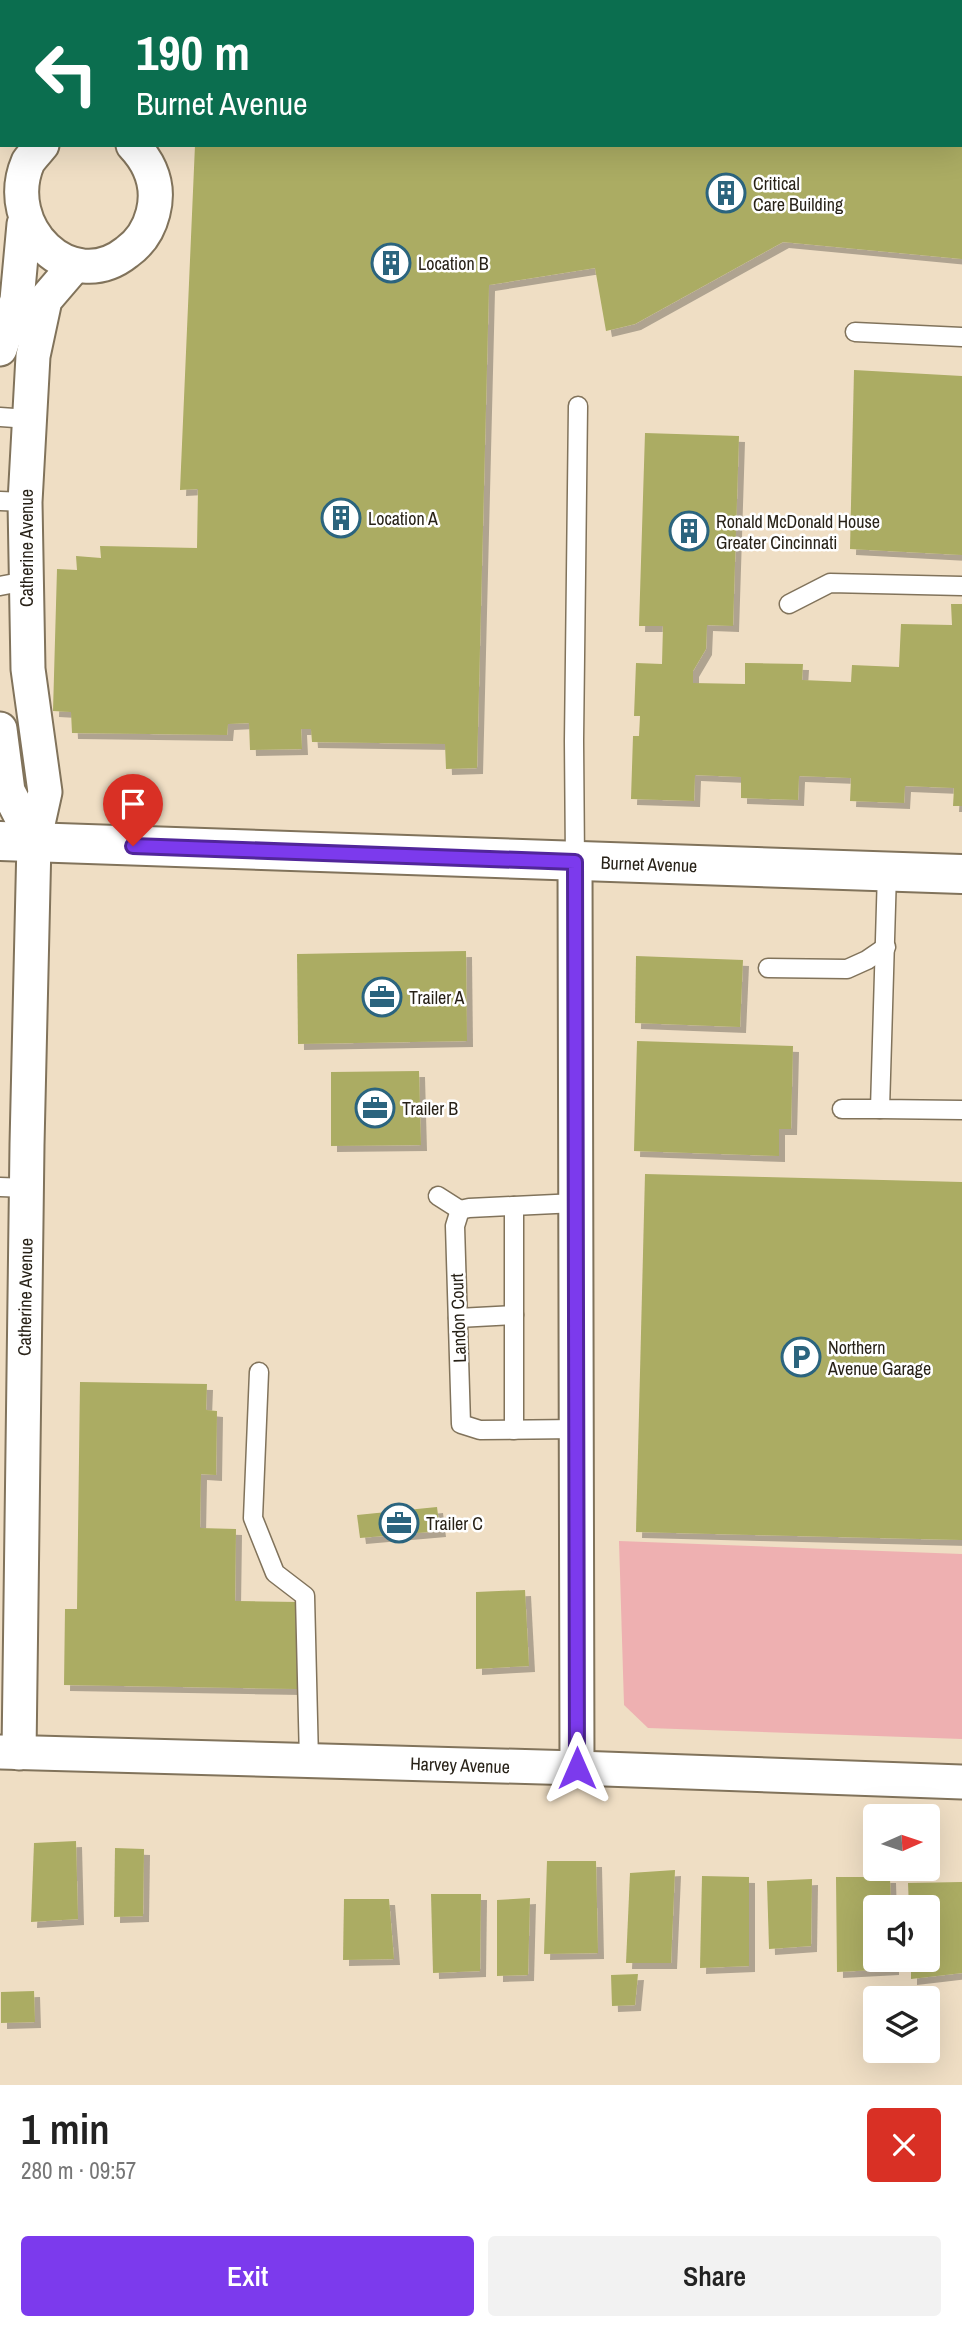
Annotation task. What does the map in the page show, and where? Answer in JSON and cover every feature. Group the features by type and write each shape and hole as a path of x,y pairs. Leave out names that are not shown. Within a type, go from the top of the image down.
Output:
{"street":[{"path":"0,349 17,300 24,224 19,203 21,181 29,160 40,147"},
{"path":"24,224 36,243 54,257 75,265 98,265 120,258 138,244 151,224 156,202 154,178 145,158 134,147"},
{"name":"Catherine Avenue","path":"17,842 45,792 29,669 13,583 15,418 33,356 45,300 75,265"},
{"name":"Catherine Avenue","path":"0,730 17,842 10,1752"},
{"name":"Burnet Avenue","path":"17,842 962,874"},
{"path":"575,862 577,1768"},
{"name":"Harvey Avenue","path":"10,1752 962,1782"}],"lane":[{"path":"855,332 962,337"},
{"path":"575,862 578,406"},
{"path":"789,604 830,583 962,586"},
{"path":"880,1109 887,872"},
{"path":"768,968 847,969 886,947"},
{"path":"842,1109 962,1110"},
{"path":"438,1196 460,1210 576,1203"},
{"path":"514,1206 514,1430"},
{"name":"Landon Court","path":"460,1210 455,1226 461,1424 480,1430 578,1429"},
{"path":"458,1318 514,1315"},
{"path":"260,1372 253,1518 275,1573 305,1596 309,1761"}],"shaded area":[{"path":"619,1541 962,1554 962,1739 648,1728 624,1705"}],"building":[{"name":"Location A","path":"195,147 962,147 962,259 783,242 635,324 606,331 595,268 489,285 477,768 446,769 445,744 312,742 311,729 301,729 302,749 250,750 249,723 228,724 227,735 72,733 71,712 53,711 57,569 77,570 76,556 101,558 100,546 197,548 198,489 180,490"},
{"path":"854,370 962,376 962,555 850,549"},
{"name":"Ronald McDonald House Greater Cincinnati","path":"645,433 739,436 733,626 707,625 706,649 693,671 693,683 745,684 745,663 803,664 802,680 851,682 852,665 899,667 901,624 952,625 951,604 962,604 962,806 953,806 954,788 905,786 904,803 850,801 851,778 799,776 798,800 741,798 741,777 695,775 694,801 631,799 633,736 639,736 640,716 634,716 636,663 662,664 663,626 639,626"},
{"name":"Trailer A","path":"466,951 467,1041 298,1044 297,954"},
{"path":"636,956 743,960 740,1027 635,1023"},
{"path":"637,1041 793,1046 791,1129 779,1129 779,1156 634,1151"},
{"name":"Trailer B","path":"419,1071 421,1145 331,1146 331,1072"},
{"name":"Northern Avenue Garage","path":"645,1174 962,1182 962,1540 636,1532"},
{"path":"80,1382 207,1384 206,1410 217,1411 216,1475 201,1474 200,1528 236,1529 235,1601 298,1602 297,1689 64,1685 65,1609 77,1609"},
{"name":"Trailer C","path":"437,1507 440,1531 360,1538 357,1515"},
{"path":"525,1590 529,1666 476,1669 476,1592"},
{"path":"76,1841 78,1919 31,1922 34,1843"},
{"path":"115,1848 144,1849 143,1916 114,1917"},
{"path":"547,1861 596,1861 598,1953 544,1954"},
{"path":"675,1870 671,1963 626,1963 630,1873"},
{"path":"702,1876 749,1877 749,1966 700,1968"},
{"path":"836,1877 890,1881 891,1895 863,1895 863,1971 837,1972"},
{"path":"812,1879 811,1946 769,1949 767,1881"},
{"path":"962,1882 962,1973 911,1979 911,1972 940,1972 940,1895 908,1895 908,1883"},
{"path":"431,1894 481,1894 480,1971 433,1973"},
{"path":"530,1898 528,1975 497,1976 497,1900"},
{"path":"344,1899 389,1899 394,1959 343,1960"},
{"path":"638,1974 635,2005 612,2006 611,1975"},
{"path":"34,1991 35,2022 1,2023 1,1992"}],"place":[{"name":"Critical Care Building","path":"726,193"},
{"name":"Location B","path":"391,263"},
{"name":"Location A","path":"341,518"},
{"name":"Ronald McDonald House Greater Cincinnati","path":"689,531"},
{"name":"Trailer A","path":"382,997"},
{"name":"Trailer B","path":"375,1108"},
{"name":"Northern Avenue Garage","path":"801,1357"},
{"name":"Trailer C","path":"399,1523"}],"route":[{"path":"133,846 575,862 577,1768"}]}
